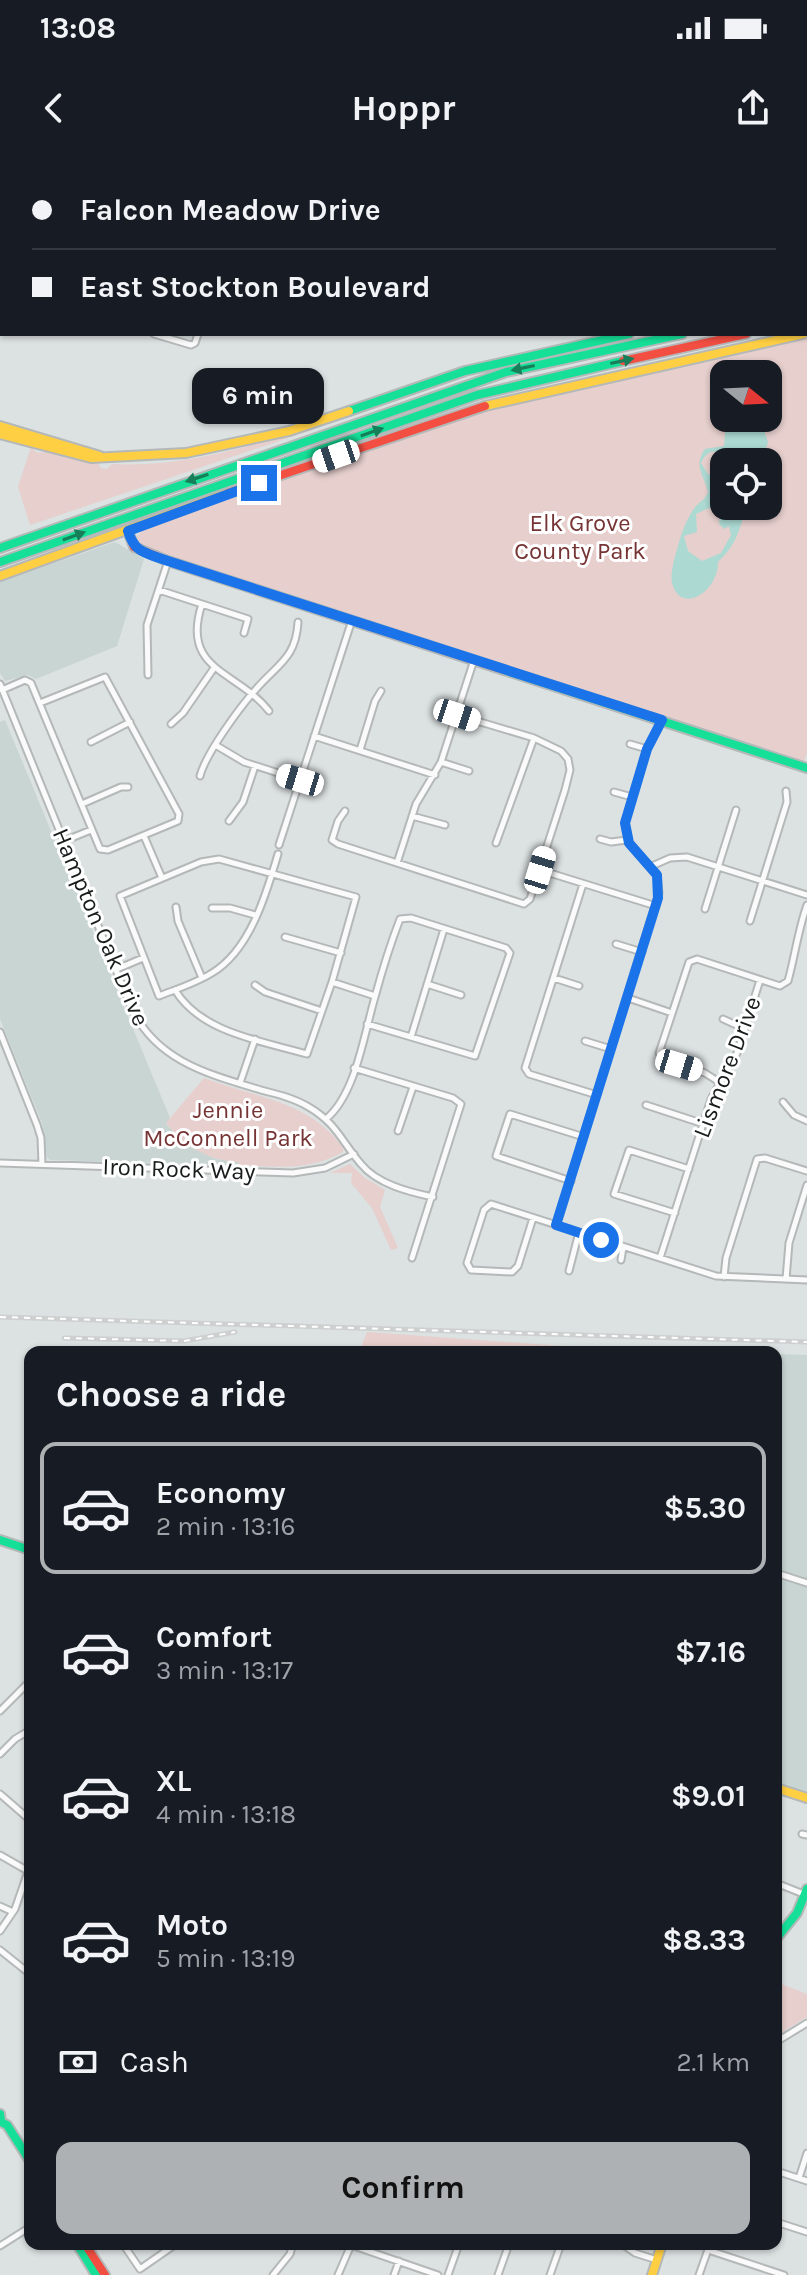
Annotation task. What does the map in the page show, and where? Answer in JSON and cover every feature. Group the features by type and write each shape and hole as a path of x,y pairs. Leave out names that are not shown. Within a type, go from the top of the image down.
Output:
{"main road":[{"path":"0,426 91,458 186,453 289,431 465,371 620,336"},
{"path":"0,548 491,377 673,336"},
{"path":"0,562 477,395 737,336"},
{"path":"0,576 206,500 497,402 796,336"},
{"path":"0,434 66,449 93,451 100,456"},
{"path":"125,532 134,547 168,561 807,768"},
{"path":"0,1540 24,1548"},
{"path":"782,1790 807,1798"},
{"path":"782,1932 806,1893"},
{"path":"0,2107 24,2145"},
{"path":"0,2119 24,2152"},
{"path":"0,2119 24,2158"},
{"path":"81,2250 96,2275"},
{"path":"89,2250 105,2275"},
{"path":"652,2275 660,2250"}],"street":[{"path":"161,336 191,345 197,336"},
{"path":"148,675 147,630 168,561"},
{"path":"159,590 248,619 244,633"},
{"path":"202,604 196,624 197,639 204,657 269,711"},
{"path":"279,845 352,620"},
{"path":"200,776 205,762 252,694 289,656 297,636 298,622"},
{"path":"397,863 418,799 441,762 474,659"},
{"path":"171,724 183,713 214,668"},
{"path":"1,687 25,680 31,683 100,849 108,850 178,821 179,814 105,677 40,703"},
{"name":"Hampton Oak Drive","path":"1,687 136,1017 157,1045 190,1067 292,1099 326,1119 342,1135 365,1169 380,1179 433,1197"},
{"path":"360,750 381,691"},
{"path":"345,811 332,840 338,844 524,904 530,899 570,765 561,751 534,738 457,715"},
{"path":"556,1225 656,906 659,884 651,866 627,840 625,823 647,749 662,720"},
{"path":"91,742 130,722"},
{"path":"314,736 435,775"},
{"path":"496,843 534,738"},
{"path":"630,744 647,749"},
{"path":"216,745 231,756 255,766 300,780"},
{"path":"441,762 469,771"},
{"path":"229,821 243,802 255,766"},
{"path":"82,804 121,787 128,787"},
{"path":"750,921 787,802 786,791"},
{"path":"614,792 632,797"},
{"path":"705,909 736,810"},
{"path":"412,816 445,825"},
{"path":"64,841 91,830"},
{"path":"144,836 162,878"},
{"path":"600,839 611,842 627,840"},
{"path":"175,990 199,1017 255,1039 307,1054 332,982 356,897 272,874 236,862 212,859 120,896 159,996 220,968 234,954 246,938 272,874 278,854"},
{"path":"651,866 679,857 718,866 807,895"},
{"path":"540,870 656,906"},
{"path":"583,884 525,1068 529,1074 597,1095"},
{"name":"Lismore Drive","path":"660,1258 719,1082 733,1062 760,980 780,986 788,981 796,954 797,935 807,905"},
{"path":"176,907 178,921 202,978"},
{"path":"212,908 230,908 255,915"},
{"path":"326,1119 343,1099 400,919 408,917 506,948 510,958 475,1056 367,1024"},
{"path":"411,1037 444,929"},
{"path":"285,937 341,953"},
{"path":"616,944 642,952"},
{"path":"117,969 143,958"},
{"path":"719,1082 705,1073 662,1060 659,1053 689,962 697,959 760,980"},
{"path":"554,978 579,986"},
{"path":"332,982 375,996"},
{"path":"427,984 461,995"},
{"path":"255,985 322,1011"},
{"path":"628,998 672,1013"},
{"path":"723,1019 745,1029"},
{"path":"0,1032 37,1125 42,1164"},
{"path":"240,1084 255,1039"},
{"path":"585,1041 611,1049"},
{"path":"354,1068 453,1098 461,1104 412,1258"},
{"path":"398,1131 413,1087"},
{"path":"783,1102 794,1115 807,1121"},
{"path":"646,1105 704,1124"},
{"path":"571,1181 496,1156 510,1114 584,1137"},
{"path":"675,1213 614,1194 629,1150 689,1169"},
{"name":"Iron Rock Way","path":"0,1163 300,1173 325,1168 354,1154"},
{"path":"724,1277 726,1258 757,1159 765,1158 807,1171"},
{"path":"786,1279 789,1243 807,1185"},
{"path":"533,1218 518,1266 512,1272 471,1270 467,1263 484,1210 491,1204 724,1277 807,1280"},
{"path":"569,1271 579,1232"},
{"path":"621,1260 623,1247"},
{"path":"782,1575 807,1583"},
{"path":"0,1711 24,1687"},
{"path":"0,1754 24,1734"},
{"path":"0,1794 24,1815"},
{"path":"0,1855 24,1866"},
{"path":"0,1931 13,1912 24,1882"},
{"path":"782,1885 806,1893"},
{"path":"0,1906 13,1912"},
{"path":"0,1950 24,1969"},
{"path":"782,2038 807,2023"},
{"path":"799,2178 807,2153"},
{"path":"782,2173 807,2181"},
{"path":"782,2224 807,2232"},
{"path":"0,2246 24,2231"},
{"path":"127,2250 140,2269 167,2250"},
{"path":"273,2275 291,2250"},
{"path":"338,2275 348,2250"},
{"path":"367,2250 438,2275"},
{"path":"448,2275 457,2250"},
{"path":"498,2275 507,2250"},
{"path":"550,2275 559,2250"},
{"path":"631,2250 657,2260"},
{"path":"699,2275 708,2250"},
{"path":"717,2250 784,2275"},
{"path":"394,2275 399,2261"}],"shaded area":[{"path":"725,432 765,432 768,442 766,448 711,448 724,446"},
{"path":"710,448 710,453 701,463 710,474 710,508 696,514 697,532 684,536 688,551 702,561 721,553 731,535 729,526 724,529 719,520 743,520 733,543 718,562 712,583 706,591 690,599 676,593 672,570 688,519 708,492 700,470 700,460 705,449"},
{"path":"115,542 144,559 117,646 36,679 28,675 5,681 0,673 0,582"},
{"path":"5,720 170,1118 166,1124 195,1149 216,1159 239,1162 239,1165 50,1160 47,1157 42,1123 0,1019 0,722"},
{"path":"782,1354 807,1355 807,1798 782,1790"}],"green space":[{"name":"Elk Grove County Park","path":"807,337 807,753 804,761 740,740 738,742 175,559 137,543 137,536 144,529 511,401"},
{"path":"311,426 312,430 30,525 18,487 31,447 38,453 97,462 101,468 107,469 112,464 162,463 213,455"},
{"name":"Jennie McConnell Park","path":"204,1078 298,1110 330,1132 343,1152 318,1162 279,1167 239,1165 238,1162 198,1151 166,1123"},
{"path":"350,1164 385,1190 380,1207 398,1248 391,1250 372,1208 351,1183 352,1173 330,1173"},
{"path":"367,1332 562,1346 361,1346"},
{"path":"782,1984 807,1994 807,2017 782,2032"}],"railway":[{"path":"0,1317 807,1342"},
{"path":"64,1338 184,1341 235,1332"}],"traffic: fast":[{"path":"349,411 465,371 620,336"},
{"path":"0,548 506,372 673,336"},
{"path":"0,562 477,395 623,361"},
{"path":"504,670 807,768"},
{"path":"0,1540 24,1548"},
{"path":"782,1932 797,1913 807,1889"},
{"path":"0,2114 1,2122 7,2125 24,2152"},
{"path":"81,2250 96,2275"}],"traffic: slow":[{"path":"485,406 794,336"},
{"path":"0,434 91,458 186,453 289,431 349,411"},
{"path":"0,426 100,456"},
{"path":"0,576 228,493"},
{"path":"782,1790 807,1798"},
{"path":"652,2275 660,2250"}],"traffic: jam":[{"path":"623,361 737,336"},
{"path":"228,493 485,406"},
{"path":"128,531 134,547 168,561 504,670"},
{"path":"89,2250 105,2275"}],"route":[{"path":"259,483 128,531 132,543 138,550 168,561 662,720 647,749 625,823 629,843 657,875 660,888 658,898 556,1225 601,1240"}]}
